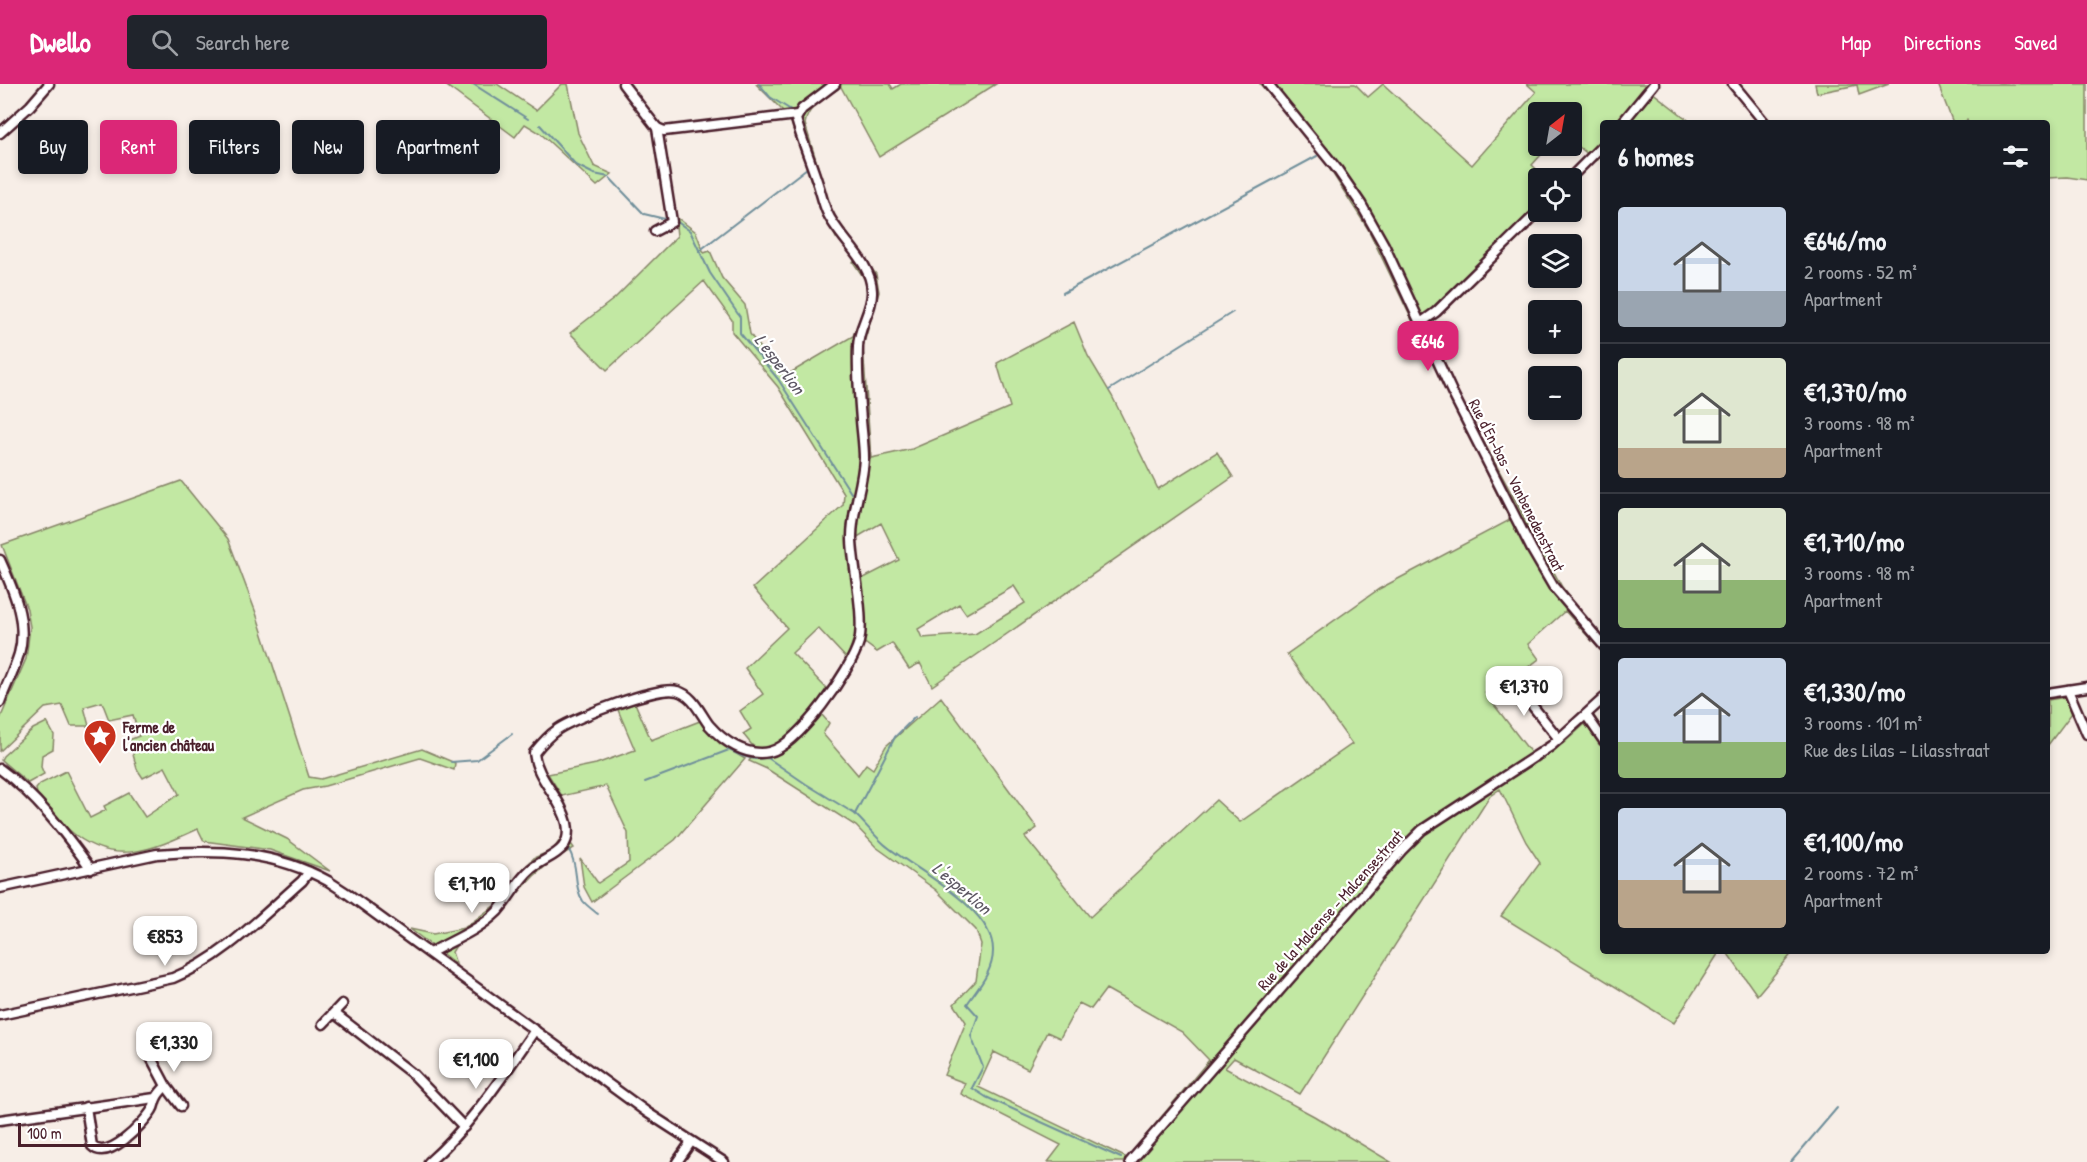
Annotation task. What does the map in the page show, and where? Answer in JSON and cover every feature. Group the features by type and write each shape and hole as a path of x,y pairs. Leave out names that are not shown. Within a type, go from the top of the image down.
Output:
{"street":[{"path":"0,133 30,106 49,84"},
{"path":"622,84 657,128 664,131 797,115 835,84"},
{"name":"Rue d'En-bas - Vanbenedenstraat","path":"1268,84 1337,169 1362,204 1532,550 1553,586 1600,641"},
{"path":"1624,120 1654,84"},
{"path":"1733,84 1763,120"},
{"path":"430,953 494,915 529,871 565,846 567,836 564,815 536,767 534,753 541,742 558,729 578,719 636,698 664,690 675,690 686,695 720,737 747,751 769,752 795,736 814,714 842,676 858,642 860,611 852,538 864,452 859,395 858,338 872,291 862,264 827,212 799,128 797,115"},
{"path":"655,231 672,222 657,128"},
{"path":"1580,168 1600,148"},
{"path":"1419,324 1436,312 1528,222"},
{"path":"0,560 18,605 22,633 19,654 4,682 0,702"},
{"path":"1510,678 1559,739"},
{"path":"2050,693 2087,687"},
{"path":"2068,690 2087,734"},
{"name":"Rue de la Malcense - Malcensestraat","path":"1130,1162 1401,850 1422,830 1551,746 1600,702"},
{"path":"1586,715 1600,735"},
{"path":"0,769 15,780 44,810 91,868"},
{"path":"0,888 157,854 207,851 262,856 309,872 338,888 648,1113 724,1162"},
{"path":"0,1015 173,978 193,971 211,960 302,881 309,872"},
{"path":"323,1024 342,1004"},
{"path":"334,1013 414,1075 464,1127"},
{"path":"429,1162 464,1127 495,1088 535,1030"},
{"path":"148,1052 166,1086 181,1106"},
{"path":"86,1107 90,1142 93,1148 101,1151 112,1149 154,1109 155,1098 166,1086"},
{"path":"0,1117 155,1098"},
{"path":"676,1162 691,1142"}],"green space":[{"path":"444,84 497,84 536,110 562,84 568,84 578,133 594,166 612,174 597,186 540,133 525,124 515,137 500,126 500,120 492,120"},
{"path":"756,84 890,84 893,89 901,84 996,84 879,157 841,87 814,107 805,124 830,206 843,231 836,238 814,190 791,122 794,110 784,112"},
{"path":"1260,84 1355,84 1368,97 1383,84 1472,165 1536,92 1527,84 1650,84 1647,88 1688,120 1600,120 1600,156 1596,161 1582,149 1582,102 1528,102 1528,156 1540,156 1532,165 1535,168 1528,168 1528,222 1536,222 1425,326 1448,370 1439,376 1368,229 1317,149"},
{"path":"1815,84 1889,84 1859,95 1857,85 1817,93"},
{"path":"1938,84 2087,84 2087,180 2067,177 2050,178 2050,120 1952,120"},
{"path":"675,216 696,232 704,253 710,251 722,278 745,305 750,334 766,357 785,376 853,336 868,297 866,281 853,262 861,255 876,274 879,292 863,346 871,458 912,449 1010,407 997,363 1074,322 1088,356 1112,396 1158,489 1217,452 1233,477 932,686 920,663 909,669 892,643 877,652 866,644 853,641 847,659 818,628 792,653 828,690 815,707 829,723 823,734 858,775 866,764 873,769 886,746 941,697 1037,828 1025,837 1090,917 1216,800 1240,822 1352,744 1287,654 1379,589 1510,520 1460,418 1468,413 1562,587 1600,635 1600,650 1565,611 1528,644 1539,659 1515,677 1512,674 1506,674 1485,693 1538,762 1594,716 1600,726 1600,954 1718,954 1674,1023 1501,916 1540,863 1526,842 1500,789 1490,796 1300,1094 1234,1058 1225,1068 1314,1116 1391,1162 1048,1162 1061,1145 961,1094 965,1083 944,1075 966,1022 954,1004 976,981 981,944 976,930 936,890 876,847 856,826 767,769 749,761 753,756 760,755 743,734 751,729 740,711 763,694 745,668 787,628 753,588 843,505 844,494 778,387 732,332 732,320 704,281 607,370 570,333 615,298 677,236","holes":["881,523 899,560 854,583 849,542","1014,586 1025,603 975,634 922,638 918,629 959,604 966,614","1106,989 1182,1032 1209,1060 1127,1158 978,1087 994,1052 1028,1069 1047,1032 1060,1038 1079,1003 1091,1009"]},
{"path":"181,481 228,539 256,613 309,777 321,779 422,749 455,763 454,770 420,758 325,786 303,790 242,817 287,839 330,871 270,850 204,841 198,829 164,844 132,852 100,849 84,841 60,821 37,794 36,789 40,784 66,771 90,818 106,810 104,806 129,793 145,817 179,794 165,767 143,778 137,769 129,740 139,736 133,715 109,720 102,702 84,707 89,726 71,726 62,705 45,708 0,751 0,719 26,659 30,627 27,609 2,545"},
{"path":"2066,697 2072,713 2050,742 2050,700"},
{"path":"635,703 651,740 700,721 720,744 745,759 675,840 592,902 584,887 580,858 598,883 629,862 628,833 606,786 562,796 548,774 596,764 635,750 618,710"},
{"path":"47,722 54,735 53,749 42,755 41,767 44,774 28,783 1,760 33,729"},
{"path":"564,834 574,848 553,860 534,876 487,926 459,941 452,952 456,964 410,929 433,934 464,928 495,905 534,858 553,850"},
{"path":"1728,954 1791,954 1757,995"}],"waterway":[{"name":"L'esperlion","path":"473,84 528,119"},
{"path":"759,84 770,97 791,110"},
{"name":"L'esperlion","path":"540,125 576,165 594,174 609,177 644,214 669,220"},
{"path":"1063,293 1317,156"},
{"path":"699,251 807,168"},
{"name":"L'esperlion","path":"676,221 690,231 710,273 740,317 740,333 778,379 851,493"},
{"path":"1109,390 1233,312"},
{"name":"L'esperlion","path":"915,717 895,737 855,814 884,844 967,905 981,919 990,935 993,951 990,966 967,1004 978,1016 971,1036 983,1067 972,1088 986,1097 1121,1158"},
{"path":"451,762 477,760 512,734"},
{"path":"645,782 729,750 755,759 768,758 855,814"},
{"path":"569,850 580,895 585,903 598,914"},
{"path":"1791,1162 1837,1108"}],"place":[{"name":"Ferme de l'ancien château","path":"100,765"}]}
